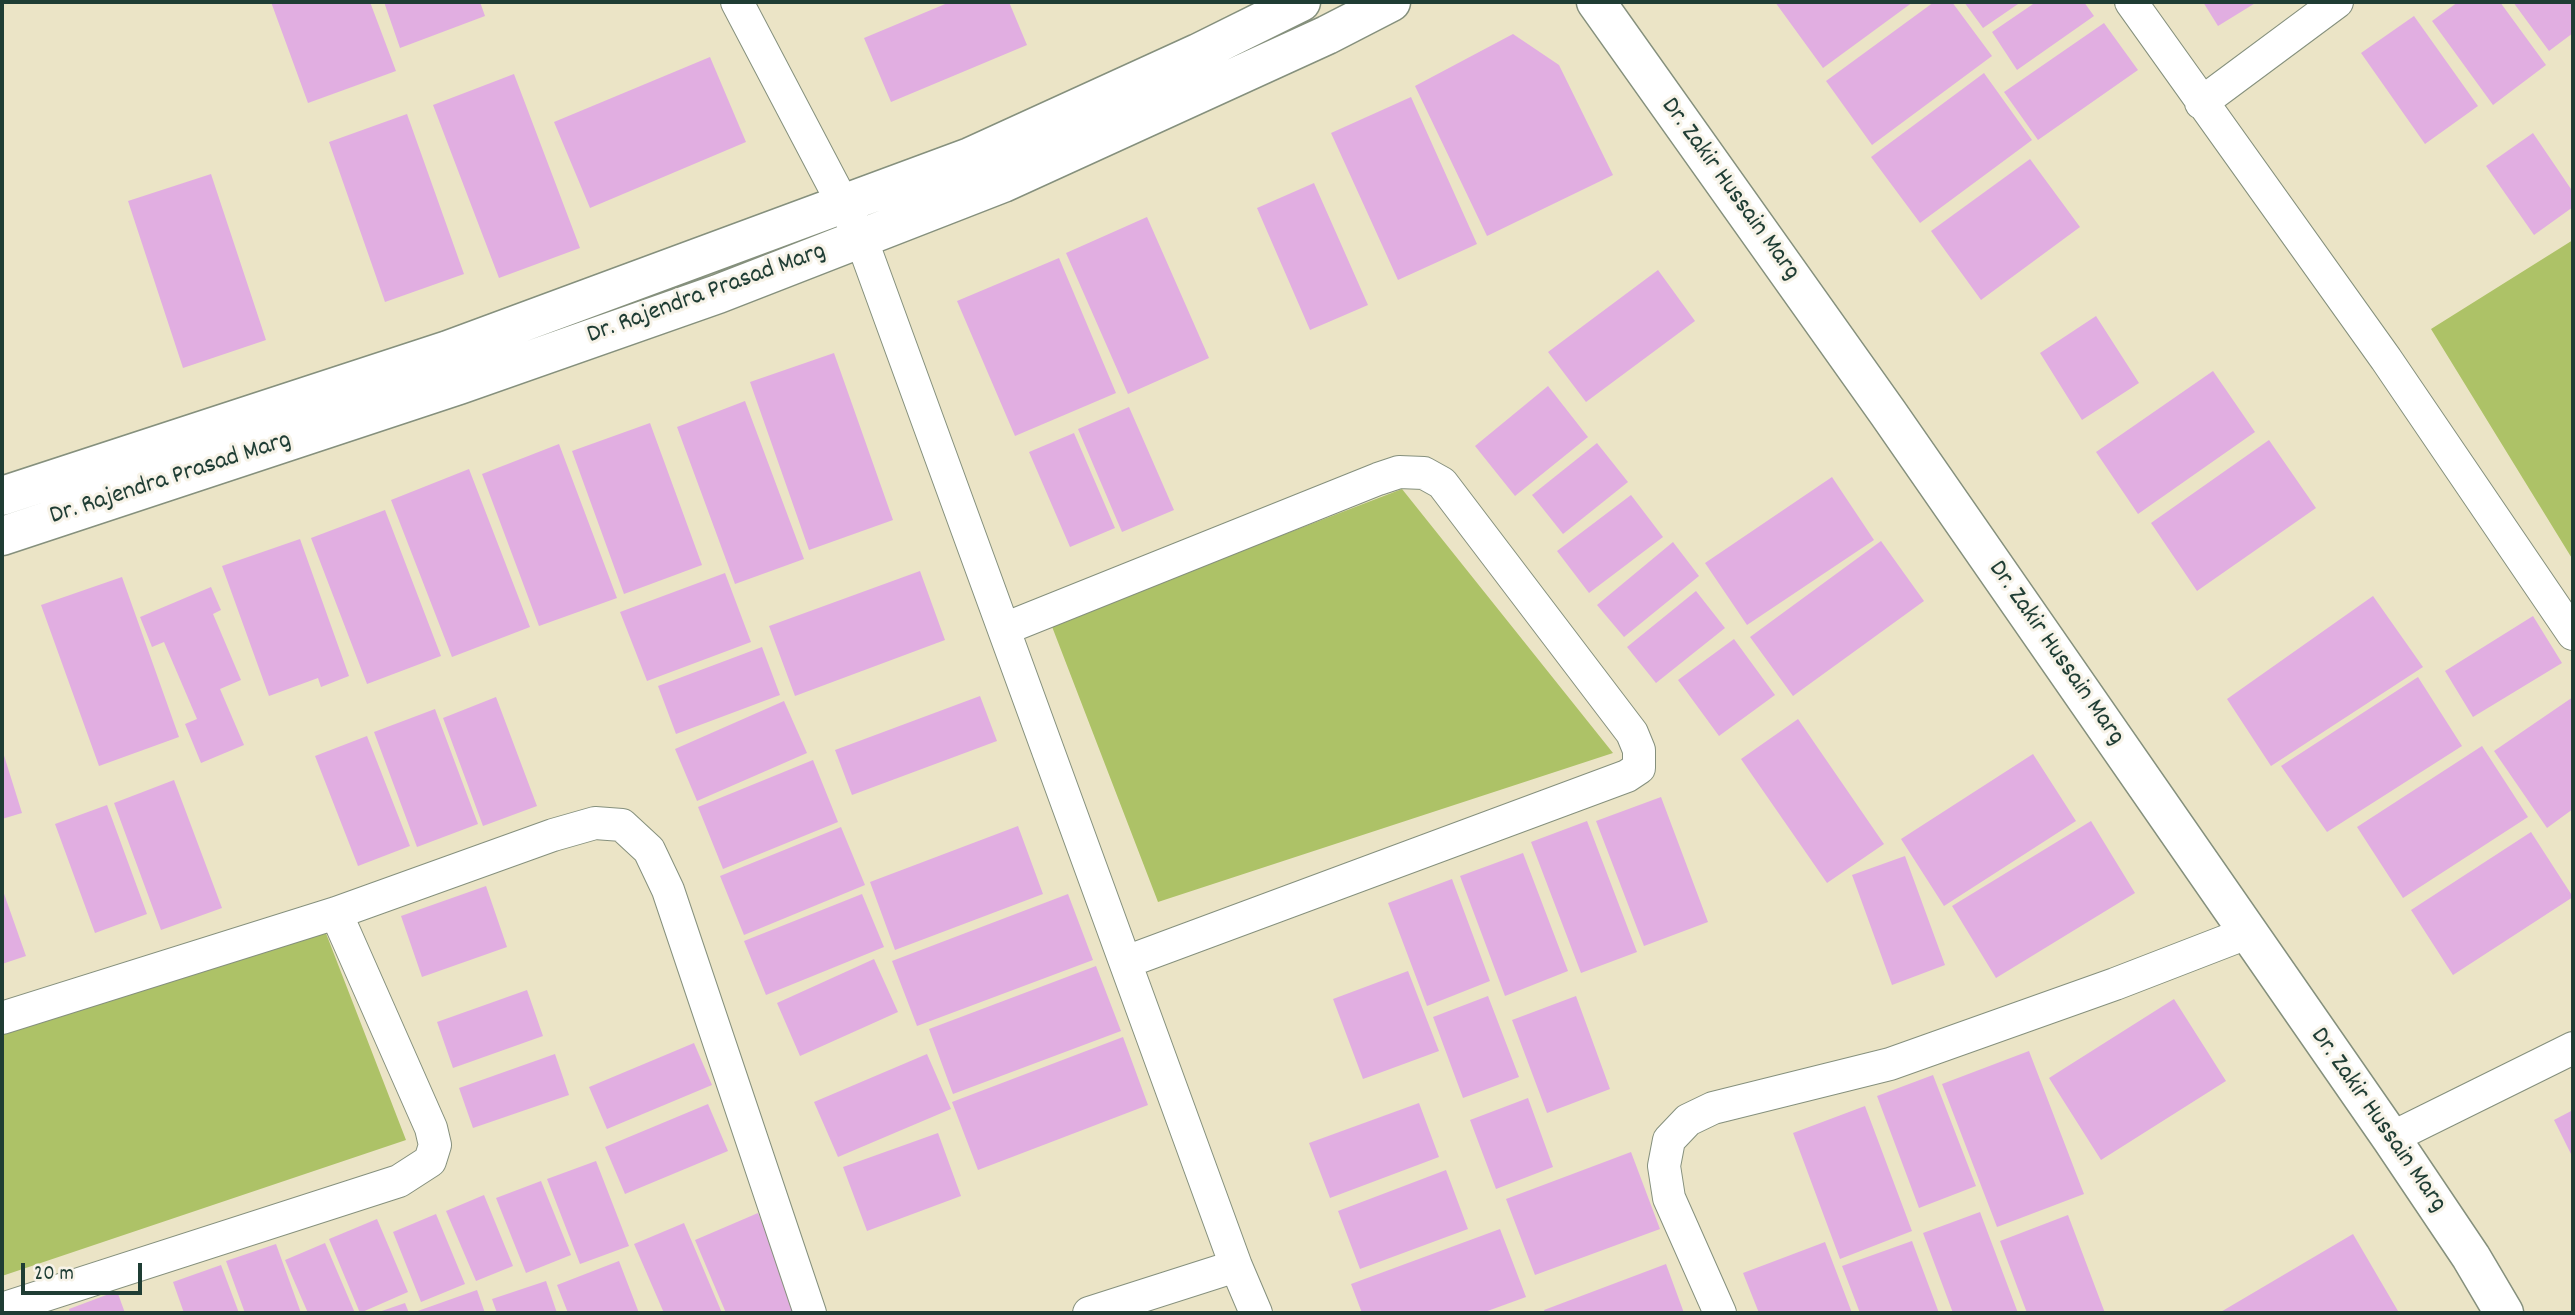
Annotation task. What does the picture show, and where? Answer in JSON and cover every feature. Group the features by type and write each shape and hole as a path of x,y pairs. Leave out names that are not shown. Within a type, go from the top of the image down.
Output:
{"main road":[{"name":"Dr. Rajendra Prasad Marg","path":"2,496 448,350 970,158 1198,53 1301,2"},
{"name":"Dr. Rajendra Prasad Marg","path":"2,536 459,386 718,294 1003,183 1327,35 1391,2"},
{"name":"Dr. Zakir Hussain Marg","path":"1596,2 1888,413 2391,1138 2472,1257 2504,1313"}],"street":[{"path":"737,2 861,238 1236,1266 1256,1313"},
{"path":"2131,2 2386,359 2573,634"},
{"path":"2201,103 2337,2"},
{"path":"1004,629 1378,479 1399,472 1424,473 1442,483 1632,733 1639,750 1639,768 1627,776 1126,962"},
{"path":"2,1018 336,914 553,835 595,823 622,825 649,850 668,890 810,1313"},
{"path":"2,1309 399,1181 430,1161 435,1145 431,1128 336,914"},
{"path":"1720,1313 1669,1198 1665,1177 1664,1166 1669,1140 1688,1120 1713,1108 1891,1064 2115,984 2247,933"},
{"path":"2391,1138 2573,1048"},
{"path":"1089,1313 1236,1266"}],"green space":[{"path":"2573,240 2573,560 2431,329"},
{"path":"1402,489 1613,753 1158,902 1051,624"},
{"path":"322,923 406,1140 2,1276 2,1033"}],"building":[{"path":"271,2 370,2 396,71 308,103"},
{"path":"384,2 480,2 485,16 400,48"},
{"path":"950,2 1009,2 1027,45 891,102 864,38"},
{"path":"1775,2 1913,2 1823,68"},
{"path":"1934,2 1952,2 1992,56 1872,145 1826,81"},
{"path":"1964,2 2021,2 1983,28"},
{"path":"2036,2 2084,2 2094,16 2017,70 1992,32"},
{"path":"2203,2 2257,2 2218,26"},
{"path":"2458,2 2500,2 2546,65 2493,105 2432,21"},
{"path":"2513,2 2573,2 2573,33 2549,51"},
{"path":"2414,16 2478,106 2425,144 2361,53"},
{"path":"2104,23 2138,70 2038,140 2004,92"},
{"path":"1513,34 1559,65 1613,175 1487,236 1415,86"},
{"path":"710,57 746,142 590,208 554,122"},
{"path":"1984,73 2032,140 1920,223 1871,157"},
{"path":"514,74 580,248 499,278 433,105"},
{"path":"1411,97 1477,244 1398,280 1331,133"},
{"path":"407,114 464,274 385,302 329,142"},
{"path":"2533,133 2573,192 2573,207 2534,235 2486,166"},
{"path":"2030,159 2080,227 1981,300 1931,231"},
{"path":"211,174 266,340 183,368 128,201"},
{"path":"1314,183 1368,305 1310,330 1257,208"},
{"path":"1147,217 1209,358 1128,394 1066,253"},
{"path":"1059,258 1116,393 1015,436 957,301"},
{"path":"1658,270 1695,321 1586,402 1548,352"},
{"path":"2096,316 2139,383 2082,420 2040,353"},
{"path":"834,353 893,520 809,550 750,382"},
{"path":"2213,371 2255,432 2138,514 2096,452"},
{"path":"1548,386 1588,437 1515,496 1475,446"},
{"path":"745,401 804,559 735,584 677,427"},
{"path":"1129,407 1174,510 1122,532 1078,429"},
{"path":"650,423 702,565 624,594 572,451"},
{"path":"1074,433 1115,528 1070,547 1029,452"},
{"path":"2269,440 2316,508 2197,591 2151,523"},
{"path":"1597,443 1628,482 1563,534 1532,495"},
{"path":"559,444 617,598 539,626 482,474"},
{"path":"469,469 530,627 452,657 391,500"},
{"path":"1832,477 1874,540 1747,625 1705,563"},
{"path":"1631,495 1663,537 1589,593 1557,551"},
{"path":"385,510 441,656 367,684 311,538"},
{"path":"300,539 349,676 321,687 318,678 269,696 222,566"},
{"path":"1881,541 1924,601 1793,696 1750,637"},
{"path":"1673,542 1699,576 1624,637 1597,605"},
{"path":"920,571 945,640 795,696 769,626"},
{"path":"725,573 751,642 647,681 620,612"},
{"path":"122,577 179,737 99,766 41,605"},
{"path":"211,587 221,610 213,614 241,680 220,689 244,745 201,763 185,724 197,719 164,642 152,647 140,617"},
{"path":"1696,591 1725,628 1656,683 1627,647"},
{"path":"2373,596 2423,667 2271,766 2227,699"},
{"path":"2533,616 2562,663 2473,717 2445,671"},
{"path":"1734,639 1775,695 1719,736 1678,680"},
{"path":"762,647 780,695 676,734 658,686"},
{"path":"2418,677 2462,746 2327,832 2281,766"},
{"path":"980,696 997,741 852,795 835,750"},
{"path":"496,697 537,806 483,826 443,718"},
{"path":"2573,697 2573,809 2547,828 2494,751"},
{"path":"784,701 807,753 697,801 675,749"},
{"path":"435,709 478,824 417,847 374,732"},
{"path":"1798,719 1884,844 1827,883 1741,759"},
{"path":"367,736 410,846 358,866 315,756"},
{"path":"2482,746 2528,817 2403,898 2357,827"},
{"path":"2,749 22,813 2,819"},
{"path":"2033,754 2076,821 1944,906 1901,839"},
{"path":"813,760 838,822 723,869 698,807"},
{"path":"174,780 222,908 161,930 114,803"},
{"path":"1661,797 1708,922 1644,946 1596,821"},
{"path":"107,805 147,914 95,933 55,824"},
{"path":"1587,821 1637,952 1581,973 1531,842"},
{"path":"2091,821 2135,893 1996,978 1952,906"},
{"path":"1018,826 1043,894 895,950 870,882"},
{"path":"841,827 865,885 744,935 720,876"},
{"path":"2531,832 2573,897 2453,975 2411,910"},
{"path":"1523,853 1568,971 1505,996 1460,876"},
{"path":"1905,856 1945,965 1892,985 1852,875"},
{"path":"1452,879 1490,981 1427,1006 1388,903"},
{"path":"486,886 507,947 422,977 401,916"},
{"path":"2,888 26,956 2,964"},
{"path":"862,894 884,947 766,995 744,941"},
{"path":"1068,894 1093,960 917,1026 892,961"},
{"path":"874,959 898,1012 800,1056 777,1003"},
{"path":"1096,966 1121,1031 953,1094 929,1029"},
{"path":"1408,971 1439,1051 1363,1079 1333,999"},
{"path":"527,990 543,1036 453,1068 437,1022"},
{"path":"1488,996 1519,1077 1463,1098 1433,1017"},
{"path":"1576,996 1610,1089 1547,1113 1512,1020"},
{"path":"2174,999 2226,1081 2101,1160 2049,1078"},
{"path":"1123,1037 1148,1105 978,1170 952,1102"},
{"path":"694,1043 712,1085 607,1129 589,1087"},
{"path":"2029,1051 2084,1194 1997,1227 1942,1084"},
{"path":"555,1054 569,1095 473,1128 459,1088"},
{"path":"927,1054 951,1109 838,1157 814,1102"},
{"path":"1933,1075 1976,1186 1919,1208 1877,1096"},
{"path":"1528,1098 1553,1167 1496,1189 1470,1120"},
{"path":"1419,1103 1439,1157 1330,1198 1309,1143"},
{"path":"708,1104 728,1151 625,1194 605,1147"},
{"path":"1865,1106 1912,1231 1840,1259 1793,1133"},
{"path":"2573,1110 2573,1158 2554,1120"},
{"path":"938,1133 961,1196 867,1231 843,1167"},
{"path":"1631,1152 1660,1229 1535,1275 1506,1199"},
{"path":"596,1161 629,1246 580,1264 547,1179"},
{"path":"1446,1170 1468,1229 1360,1269 1338,1211"},
{"path":"541,1181 571,1255 526,1273 496,1198"},
{"path":"484,1195 513,1266 476,1281 446,1211"},
{"path":"1980,1212 2018,1313 1953,1313 1923,1233"},
{"path":"758,1213 800,1313 726,1313 695,1240"},
{"path":"436,1214 465,1284 421,1302 393,1232"},
{"path":"2068,1215 2105,1313 2027,1313 2000,1241"},
{"path":"377,1219 408,1292 360,1313 329,1239"},
{"path":"684,1223 722,1313 664,1313 634,1244"},
{"path":"1500,1229 1526,1297 1482,1313 1362,1313 1351,1284"},
{"path":"2353,1234 2398,1311 2395,1313 2219,1313"},
{"path":"1912,1241 1939,1313 1860,1313 1842,1266"},
{"path":"1825,1242 1852,1313 1759,1313 1743,1273"},
{"path":"325,1243 355,1313 308,1313 285,1260"},
{"path":"276,1244 301,1313 245,1313 226,1261"},
{"path":"619,1261 639,1313 568,1313 557,1285"},
{"path":"1666,1264 1684,1313 1545,1313 1544,1310"},
{"path":"221,1265 239,1313 184,1313 173,1282"},
{"path":"546,1281 557,1313 497,1313 492,1299"},
{"path":"477,1290 485,1313 412,1313"},
{"path":"117,1291 125,1313 70,1313 69,1309"},
{"path":"405,1303 409,1313 376,1313"}]}
